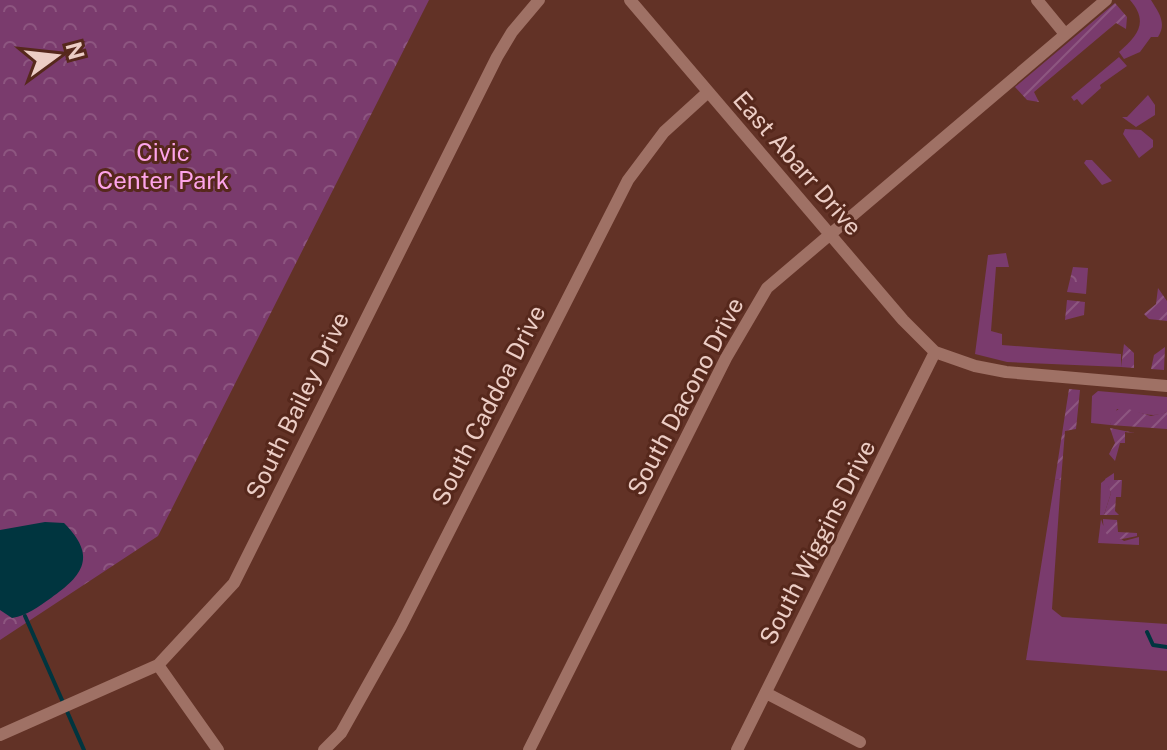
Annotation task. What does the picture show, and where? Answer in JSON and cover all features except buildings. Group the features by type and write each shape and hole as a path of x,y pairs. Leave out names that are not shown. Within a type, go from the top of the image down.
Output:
{"street":[{"name":"South Bailey Drive","path":"0,735 158,665 234,583 497,57 512,32 539,0"},
{"name":"East Abarr Drive","path":"630,0 903,320 935,352"},
{"path":"1037,0 1065,34"},
{"name":"South Dacono Drive","path":"529,750 726,358 767,288 1106,0"},
{"name":"South Caddoa Drive","path":"324,750 341,733 401,626 628,180 664,132 708,92"},
{"path":"935,352 1006,372 1167,386"},
{"name":"South Wiggins Drive","path":"737,750 935,352"},
{"path":"158,665 218,750"},
{"path":"766,693 860,742"}],"green space":[{"name":"Civic Center Park","path":"0,0 429,0 158,536 0,640"},
{"path":"1130,0 1151,0 1161,18 1162,27 1158,37 1151,37 1140,52 1124,59 1119,52 1136,34 1140,22"},
{"path":"1115,3 1127,17 1126,29 1116,23 1034,92 1039,102 1027,100 1015,87"},
{"path":"1119,57 1127,66 1100,85 1101,88 1082,105 1077,99 1074,101 1071,97"},
{"path":"1148,95 1155,105 1155,115 1136,127 1122,117 1127,117"},
{"path":"1125,129 1141,130 1153,140 1153,147 1139,158 1123,134"},
{"path":"1092,160 1112,181 1102,185 1084,163"},
{"path":"1006,253 1009,267 996,267 991,331 1002,334 1002,345 1121,354 1121,367 1007,362 975,354 988,255"},
{"path":"1073,267 1088,268 1086,294 1067,292"},
{"path":"1158,288 1167,301 1167,321 1149,319 1144,314 1156,304"},
{"path":"1067,300 1085,302 1084,315 1065,320"},
{"path":"1124,344 1134,353 1134,368 1121,367"},
{"path":"1165,347 1164,370 1151,369 1154,355"},
{"path":"1069,389 1080,390 1076,429 1065,431 1061,480 1055,479"},
{"path":"1098,391 1167,397 1167,412 1148,415 1117,409 1110,425 1091,423 1092,396"},
{"path":"1122,407 1151,416 1167,412 1167,429 1110,425 1114,412"},
{"path":"1110,428 1135,433 1125,432 1125,443 1120,443 1115,461 1109,454 1115,443"},
{"path":"1114,473 1114,480 1122,480 1121,497 1116,497 1115,511 1119,515 1104,515 1111,493 1105,479"},
{"path":"1055,479 1061,480 1052,609 1062,617 1167,624 1167,671 1026,660"},
{"path":"1106,479 1111,493 1104,515 1100,515 1101,483"},
{"path":"1101,519 1103,525 1124,541 1139,537 1139,545 1098,543"},
{"path":"1103,519 1117,520 1118,532 1137,533 1137,536 1119,539 1109,536"}],"water":[{"path":"45,522 64,523 81,545 82,564 72,581 62,590 33,610 12,618 0,610 0,530"}],"waterway":[{"path":"25,616 84,750"},
{"path":"1147,632 1153,645 1167,647"}]}
